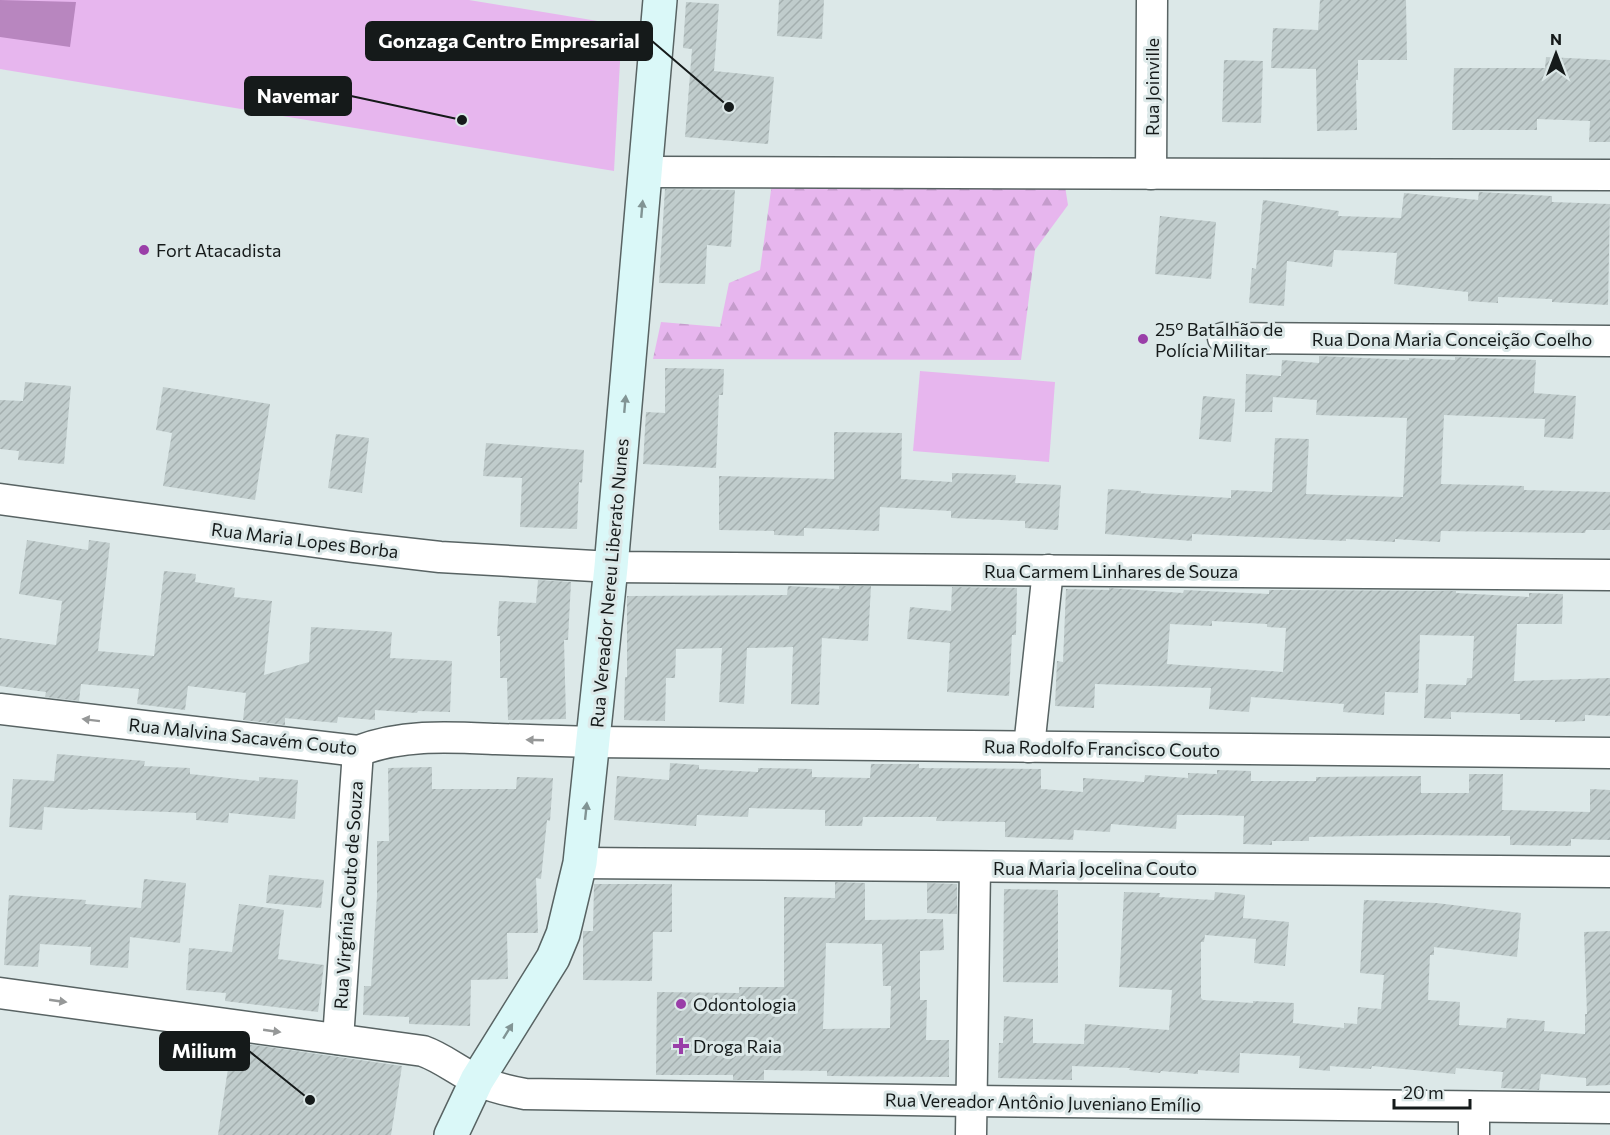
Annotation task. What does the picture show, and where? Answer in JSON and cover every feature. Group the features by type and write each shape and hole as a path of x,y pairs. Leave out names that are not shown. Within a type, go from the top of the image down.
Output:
{"main road":[{"name":"Rua Vereador Nereu Liberato Nunes","path":"451,1135 477,1080 554,958 563,934 580,863 611,567 660,0"}],"street":[{"name":"Rua Joinville","path":"1151,174 1152,0"},
{"path":"645,172 1610,175"},
{"name":"Rua Dona Maria Conceição Coelho","path":"1223,338 1610,340"},
{"name":"Rua Maria Lopes Borba","path":"0,499 364,548 440,556 611,567"},
{"name":"Rua Carmem Linhares de Souza","path":"611,567 1610,575"},
{"path":"1029,747 1048,570"},
{"name":"Rua Malvina Sacavém Couto","path":"0,709 358,751 381,742 402,739 464,738 593,742"},
{"name":"Rua Rodolfo Francisco Couto","path":"593,742 1610,753"},
{"name":"Rua Virgínia Couto de Souza","path":"338,1040 358,751"},
{"name":"Rua Maria Jocelina Couto","path":"580,863 1610,872"},
{"path":"971,1135 975,867"},
{"name":"Rua Vereador Antônio Juveniano Emílio","path":"0,993 423,1051 439,1057 477,1080 504,1090 525,1094 971,1101 1474,1121 1610,1108"}],"green space":[{"path":"0,0 469,0 622,25 614,171 0,69"},
{"path":"1064,180 1068,205 1035,250 1021,360 653,359 661,322 720,327 729,283 760,270 772,183"},
{"path":"920,371 1055,382 1049,462 913,451"}],"shaded area":[{"path":"0,0 76,2 70,47 0,37"}],"building":[{"path":"779,0 824,0 822,39 777,36"},
{"path":"1320,0 1406,0 1407,60 1358,60 1357,130 1317,131 1316,69 1271,68 1273,28 1318,30"},
{"path":"686,2 719,4 714,71 774,77 768,144 685,137 692,49 683,48"},
{"path":"1546,57 1610,60 1610,142 1589,142 1590,121 1537,119 1537,130 1452,130 1454,68 1545,68"},
{"path":"1224,60 1263,61 1261,123 1222,122"},
{"path":"665,189 735,190 731,247 707,245 705,284 659,283"},
{"path":"1479,192 1552,196 1552,202 1610,204 1608,305 1552,302 1552,299 1498,297 1498,303 1468,301 1468,292 1394,284 1397,253 1334,250 1332,267 1287,261 1284,306 1249,303 1252,268 1256,269 1263,200 1339,211 1338,216 1401,218 1404,193 1478,200"},
{"path":"1160,216 1216,222 1211,279 1155,274"},
{"path":"1319,356 1409,360 1409,358 1455,360 1455,357 1536,360 1534,393 1576,396 1573,439 1544,437 1545,419 1444,415 1441,484 1524,486 1524,490 1610,492 1610,530 1586,530 1585,533 1441,531 1440,542 1395,539 1395,542 1346,539 1346,541 1192,534 1192,541 1105,534 1108,489 1231,498 1231,490 1272,492 1275,438 1309,439 1306,494 1403,497 1407,418 1316,415 1317,400 1273,397 1272,412 1245,412 1246,374 1281,376 1282,360 1319,363"},
{"path":"665,368 724,369 723,395 719,395 716,468 643,464 646,412 665,413"},
{"path":"25,382 71,386 64,464 18,460 19,451 0,449 0,400 23,401"},
{"path":"163,387 270,404 255,500 163,486 172,433 156,430"},
{"path":"1203,396 1235,399 1231,442 1199,439"},
{"path":"834,432 902,433 901,479 952,482 952,473 1016,475 1015,483 1061,485 1058,530 1025,528 1025,521 951,518 951,511 880,507 879,531 804,528 804,536 774,535 774,531 719,530 719,476 834,479"},
{"path":"336,434 369,438 362,493 328,488"},
{"path":"486,443 584,450 582,483 579,482 577,529 520,527 522,478 483,476"},
{"path":"27,540 88,550 89,540 110,543 98,651 154,656 164,571 196,574 195,582 235,588 234,597 272,601 264,675 309,662 311,627 392,632 390,658 452,661 450,712 418,711 417,713 375,710 375,720 338,717 337,723 285,718 285,725 243,720 246,693 188,686 185,710 137,704 139,689 81,684 79,701 45,697 46,692 0,686 0,638 56,645 62,601 19,594"},
{"path":"538,580 571,582 568,640 564,640 566,719 508,720 507,678 500,678 500,636 497,636 499,601 536,603"},
{"path":"788,586 839,589 839,586 871,586 868,641 822,638 819,705 791,704 793,647 747,648 744,704 719,702 722,648 676,649 675,678 666,678 665,721 624,720 625,677 627,677 627,596 787,595"},
{"path":"952,587 1017,588 1016,635 1012,635 1009,696 947,692 950,643 907,639 910,607 951,611"},
{"path":"1109,588 1183,593 1184,590 1269,594 1269,590 1456,591 1456,593 1529,597 1529,593 1563,594 1562,624 1517,624 1514,681 1610,678 1610,716 1585,715 1585,721 1555,722 1555,720 1520,720 1520,714 1451,712 1451,719 1424,718 1426,684 1466,685 1467,678 1472,678 1474,636 1420,635 1418,693 1385,692 1384,715 1343,712 1344,704 1251,697 1249,712 1209,709 1211,688 1095,684 1094,708 1055,706 1057,661 1063,662 1066,589 1109,590","holes":["1212,621 1267,624 1267,627 1286,628 1283,672 1167,664 1170,624 1212,626"]},
{"path":"57,754 145,761 144,766 190,768 190,774 259,781 259,777 298,780 295,819 229,813 228,823 196,820 196,813 44,807 42,830 9,827 13,779 54,781"},
{"path":"670,763 699,765 699,769 758,772 758,768 812,769 812,777 870,778 871,764 919,764 919,768 1041,769 1041,789 1083,792 1083,778 1144,782 1145,775 1188,778 1188,773 1217,774 1217,770 1251,771 1251,781 1316,781 1316,777 1421,776 1421,793 1469,793 1469,774 1503,774 1502,810 1590,812 1590,789 1610,790 1610,840 1571,839 1571,846 1510,845 1510,836 1421,835 1309,837 1309,841 1272,841 1272,845 1243,844 1244,816 1215,815 1177,815 1176,829 1111,824 1110,832 1074,830 1073,840 1005,837 1005,822 936,821 937,817 863,817 862,826 825,826 825,810 749,808 748,817 697,815 696,826 614,820 617,776 669,780"},
{"path":"432,767 432,789 516,789 517,777 553,778 550,821 547,820 541,879 536,878 538,933 507,933 508,979 471,980 470,1026 409,1024 409,1017 363,1015 364,986 371,986 377,896 377,841 389,841 388,768"},
{"path":"269,875 324,880 321,908 266,903"},
{"path":"144,879 186,883 180,943 130,937 128,968 90,965 91,947 40,944 38,967 4,965 9,895 86,900 85,904 141,908"},
{"path":"835,882 865,883 865,920 943,919 944,950 920,951 920,1000 927,1000 926,1040 949,1040 949,1077 827,1076 827,1071 764,1070 764,1080 733,1080 733,1075 656,1075 657,992 739,993 739,987 784,987 784,897 835,898","holes":["826,943 882,944 883,986 891,986 890,1028 823,1029"]},
{"path":"927,883 957,884 957,914 927,913"},
{"path":"594,884 672,884 672,932 653,932 652,981 583,980 583,931 593,931"},
{"path":"1004,889 1058,890 1058,983 1003,982"},
{"path":"1124,892 1160,893 1159,897 1214,900 1215,892 1245,895 1243,918 1289,922 1285,966 1254,963 1256,939 1205,935 1204,942 1201,942 1201,998 1253,1003 1253,1001 1294,1003 1293,1023 1344,1028 1344,1023 1357,1024 1358,1007 1381,1009 1384,975 1360,973 1364,900 1436,903 1521,913 1517,957 1434,947 1434,955 1430,955 1428,1000 1460,1002 1459,1025 1506,1028 1507,1018 1545,1021 1544,1031 1585,1034 1585,1014 1587,1014 1584,932 1610,931 1610,1085 1586,1086 1586,1078 1541,1074 1539,1090 1501,1088 1503,1072 1456,1068 1455,1074 1372,1066 1371,1069 1330,1066 1330,1071 1299,1068 1300,1056 1240,1053 1239,1073 1198,1070 1198,1074 1161,1071 1160,1073 1129,1070 1130,1068 1072,1066 1072,1080 998,1078 999,1043 1003,1043 1004,1016 1033,1019 1033,1043 1084,1044 1085,1024 1169,1030 1172,990 1119,987"},
{"path":"239,904 284,910 278,959 324,965 318,1012 225,1001 226,993 186,990 189,948 232,952"},
{"path":"232,1042 402,1066 391,1135 218,1135"}],"place":[{"name":"Gonzaga Centro Empresarial","path":"729,107"},
{"name":"Navemar","path":"462,120"},
{"name":"Fort Atacadista","path":"144,250"},
{"name":"25º Batalhão de Polícia Militar","path":"1143,339"},
{"name":"Odontologia","path":"681,1004"},
{"name":"Droga Raia","path":"681,1046"},
{"name":"Milium","path":"310,1100"}]}
